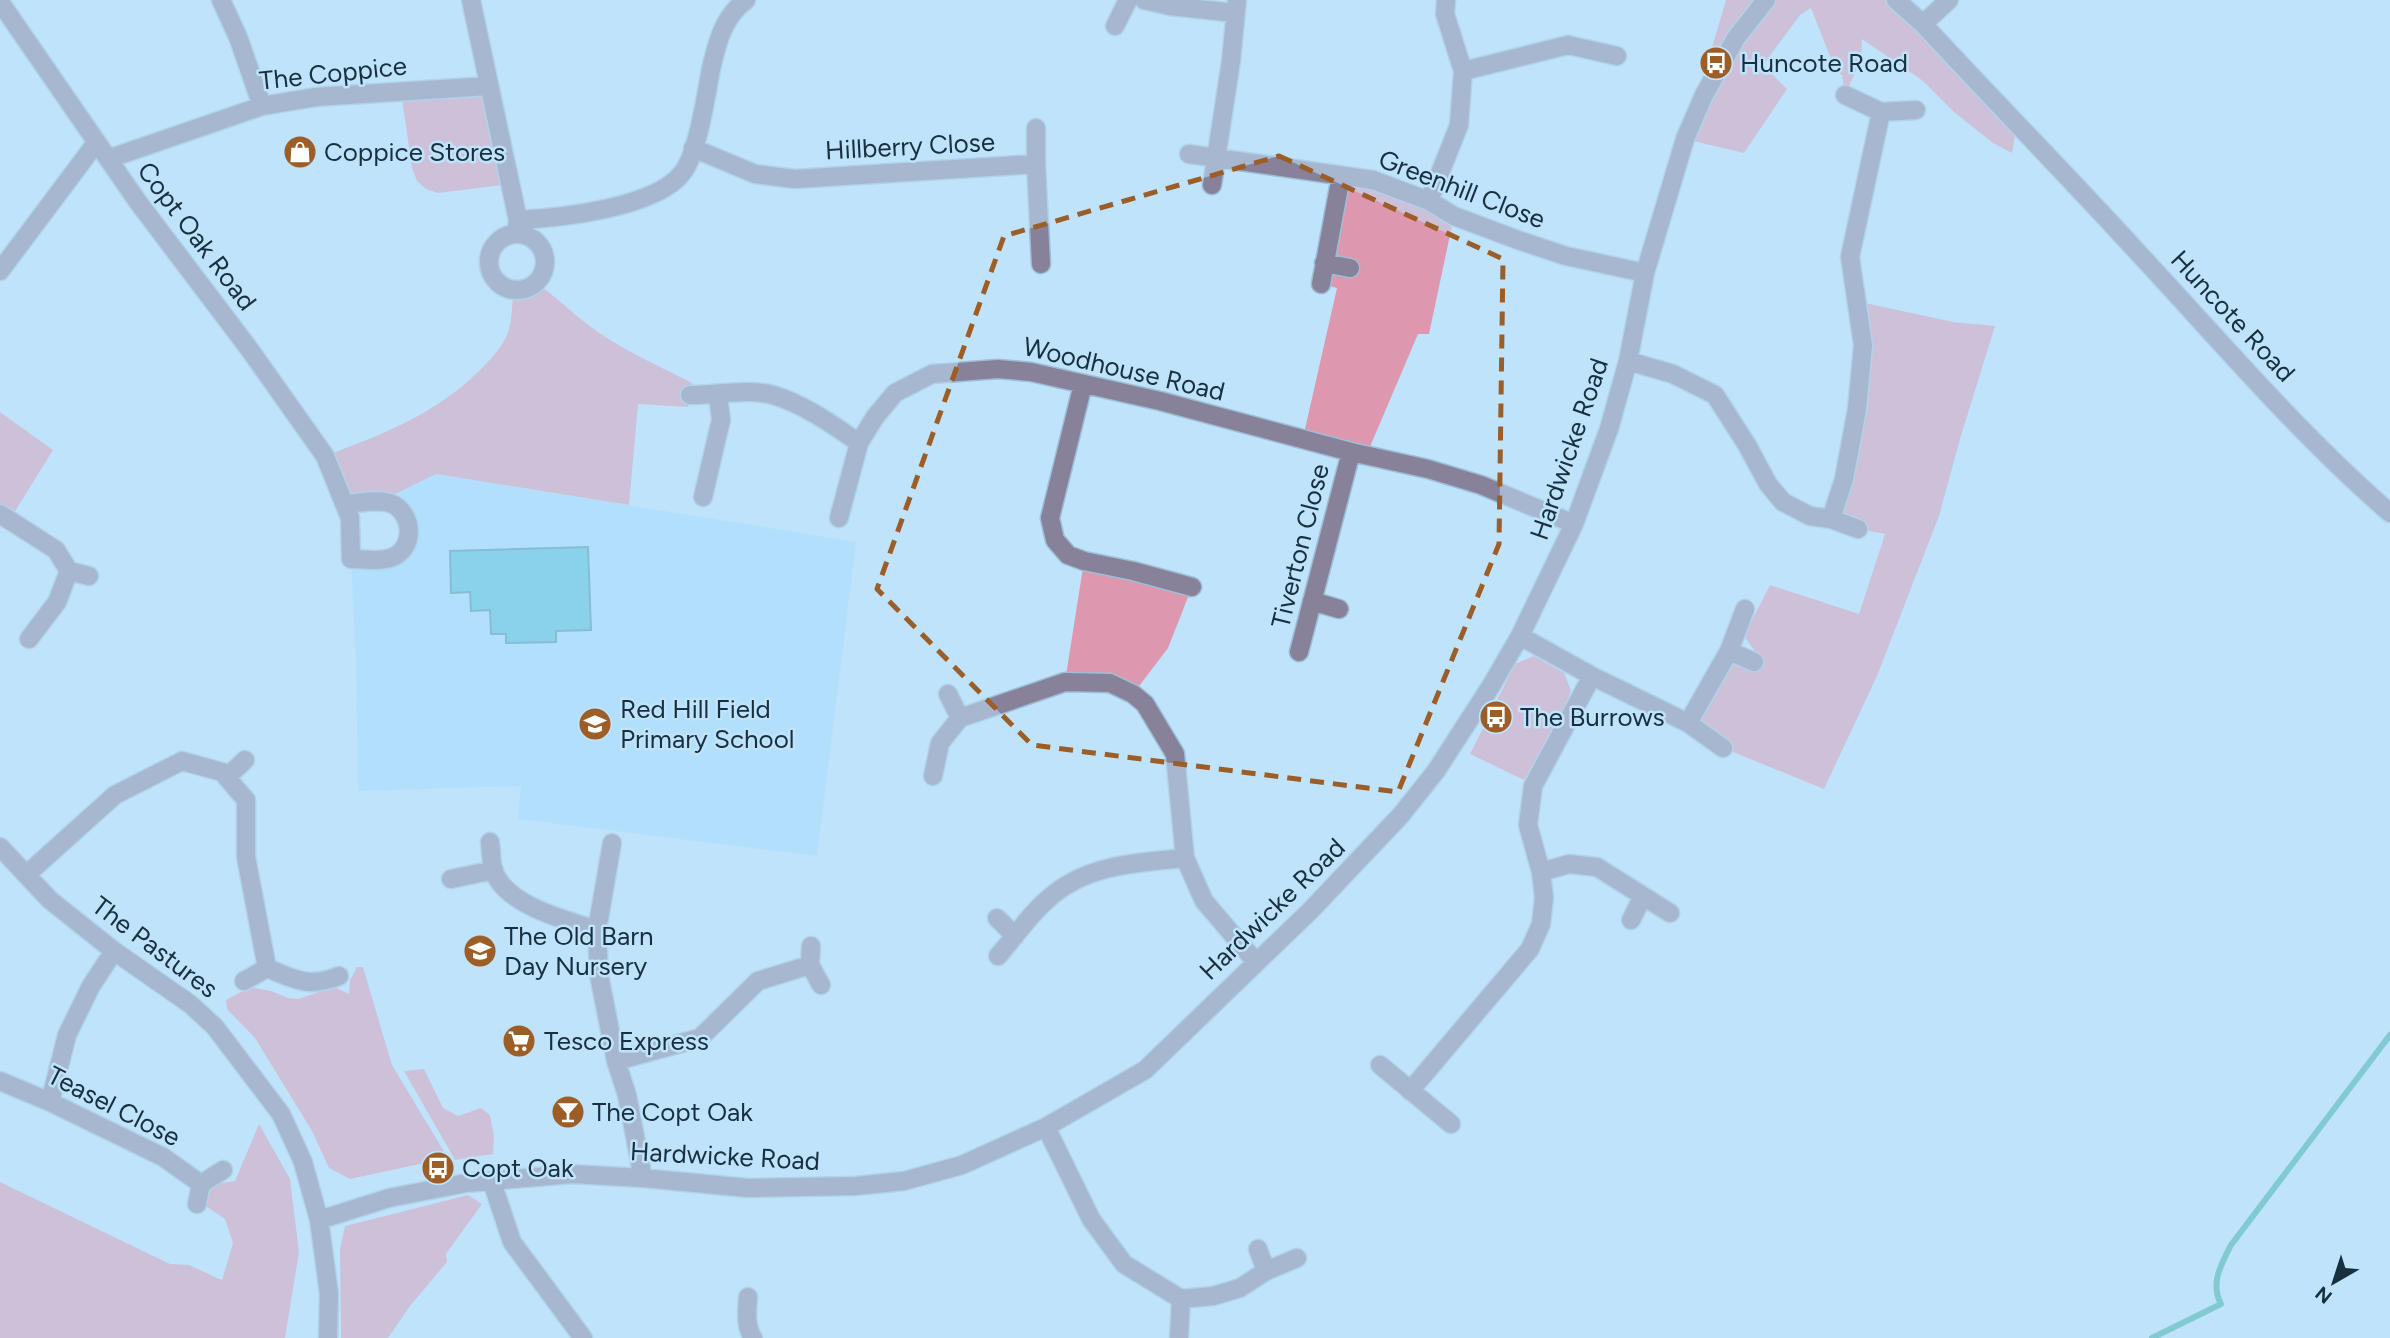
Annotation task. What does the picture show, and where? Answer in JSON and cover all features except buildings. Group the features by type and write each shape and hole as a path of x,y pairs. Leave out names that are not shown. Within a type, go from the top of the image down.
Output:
{"street":[{"path":"221,0 238,37 262,106"},
{"path":"471,0 517,227 625,204 667,188 684,172 693,148 720,33 734,9 746,0"},
{"path":"1115,26 1128,0"},
{"path":"1144,0 1170,6 1236,7 1231,61 1212,186"},
{"path":"1429,201 1459,125 1464,71 1445,14 1446,0"},
{"name":"Hardwicke Road","path":"319,1220 389,1198 466,1183 572,1174 748,1188 855,1186 904,1181 962,1166 1046,1127 1145,1070 1355,866 1401,815 1436,771 1491,686 1520,636 1574,524 1609,429 1628,361 1646,273 1677,160 1700,106 1736,38 1766,0"},
{"name":"Huncote Road","path":"1896,0 1923,24 2141,256 2249,376 2361,488 2390,513"},
{"path":"1923,24 1950,0"},
{"name":"Copt Oak Road","path":"0,2 138,202 250,350 325,456 346,504"},
{"path":"1464,71 1568,45 1617,56"},
{"name":"The Coppice","path":"108,159 262,106 316,97 489,86"},
{"path":"1845,95 1881,112 1916,110"},
{"path":"1831,519 1844,479 1857,409 1863,345 1850,257 1881,112"},
{"path":"1036,128 1041,264"},
{"path":"0,271 96,143"},
{"name":"Hillberry Close","path":"693,148 755,174 795,179 1036,164"},
{"name":"Greenhill Close","path":"1189,154 1373,180 1429,201 1454,216 1518,240 1566,256 1646,273"},
{"path":"1321,284 1341,176"},
{"path":"1324,263 1350,268"},
{"path":"1628,361 1673,374 1714,395 1747,444 1768,484 1783,502 1810,516 1831,519 1858,529"},
{"name":"Woodhouse Road","path":"839,518 859,443 875,417 895,393 932,374 998,369 1031,372 1160,401 1351,452 1428,469 1481,485 1574,524"},
{"path":"1083,384 1050,518 1055,540 1068,555 1084,561 1192,587"},
{"path":"690,395 743,392 772,395 827,420 859,443"},
{"path":"703,497 721,420 718,395"},
{"name":"Tiverton Close","path":"1300,652 1351,452"},
{"path":"0,513 55,550 69,571 89,576"},
{"path":"29,639 57,602 69,571"},
{"path":"1312,601 1339,609"},
{"path":"1688,723 1729,651 1745,609"},
{"path":"1520,636 1591,676 1688,723 1723,748"},
{"path":"1729,651 1754,662"},
{"path":"1410,1091 1530,950 1541,924 1544,898 1541,872 1528,825 1533,786 1591,676"},
{"path":"933,776 940,743 960,718 1065,682 1110,683 1133,694 1145,704 1175,754 1185,858 1203,901 1256,962"},
{"path":"948,694 960,718"},
{"path":"227,777 245,760"},
{"path":"26,875 115,795 182,761 222,772 246,800 246,856 267,968"},
{"path":"490,842 494,870 508,891 543,913 597,930"},
{"path":"612,843 597,930 598,975 616,1061 627,1095 643,1178"},
{"name":"The Pastures","path":"0,847 50,900 114,951 190,1004 215,1027 281,1114 299,1152 319,1220 329,1294 328,1338"},
{"path":"998,956 1048,898 1085,876 1109,867 1185,858"},
{"path":"1541,872 1569,864 1597,867 1670,913"},
{"path":"451,879 494,870"},
{"path":"1631,919 1643,897"},
{"path":"997,918 1015,936"},
{"path":"803,967 811,946"},
{"path":"50,1102 67,1035 91,986 114,951"},
{"path":"616,1061 700,1038 758,981 803,967"},
{"path":"803,967 821,985"},
{"path":"244,981 267,968"},
{"path":"267,968 293,979 320,984 339,976"},
{"path":"1380,1065 1451,1124"},
{"name":"Teasel Close","path":"0,1081 163,1157 201,1184"},
{"path":"1046,1127 1091,1219 1124,1264 1181,1299 1213,1296 1240,1288 1266,1271 1297,1258"},
{"path":"197,1203 201,1184 223,1170"},
{"path":"492,1182 513,1241 583,1338"},
{"path":"1258,1249 1266,1271"},
{"path":"748,1297 747,1319 753,1338"},
{"path":"1179,1338 1181,1299"}],"highlighted area":[{"path":"1279,156 1503,259 1499,544 1398,792 1032,745 877,589 1004,236"}],"shaded area":[{"path":"1726,0 1896,0 2017,125 2012,153 1993,143 1954,112 1923,81 1862,39 1861,59 1845,95 1842,75 1827,68 1831,59 1811,8 1800,15 1763,65 1787,89 1744,153 1685,139"},
{"path":"489,86 510,184 438,193 426,189 417,181 412,168 401,92"},
{"path":"1341,176 1454,216 1429,334 1418,334 1366,456 1303,438 1337,288 1321,284"},
{"path":"536,283 612,341 692,383 688,407 638,404 629,505 436,474 381,501 346,504 325,456 407,422 462,386 504,342 510,325 515,290 523,290"},
{"path":"1856,301 1953,322 1995,326 1939,516 1877,676 1824,789 1723,748 1688,723 1729,651 1757,654 1744,636 1770,585 1859,614 1885,534 1858,529 1831,519 1857,409"},
{"path":"0,412 53,450 14,513 0,504"},
{"name":"Red Hill Field Primary School","path":"436,474 856,542 817,856 518,819 521,786 358,791 351,559 390,559 410,530 381,501"},
{"path":"1084,561 1192,587 1168,648 1133,694 1065,682"},
{"path":"1534,656 1564,673 1571,690 1562,718 1524,780 1470,754 1515,664"},
{"path":"357,967 363,967 392,1065 448,1158 350,1179 329,1168 312,1131 255,1038 227,1009 226,1000 250,987 298,999 334,987 349,994 350,980"},
{"path":"424,1069 443,1108 458,1116 481,1108 490,1115 494,1136 493,1154 455,1160 404,1071"},
{"path":"259,1124 290,1179 299,1252 285,1338 0,1338 0,1182 170,1264 189,1265 222,1280 233,1243 225,1219 204,1205 207,1185 235,1181"},
{"path":"468,1195 482,1204 446,1254 447,1262 410,1306 388,1338 341,1338 340,1249 345,1226"}],"waterway":[{"path":"2152,1338 2221,1304 2217,1281 2231,1245 2390,1035"}],"place":[{"name":"Huncote Road","path":"1716,63"},
{"name":"Coppice Stores","path":"300,152"},
{"name":"The Burrows","path":"1496,717"},
{"name":"Red Hill Field Primary School","path":"595,724"},
{"name":"The Old Barn Day Nursery","path":"480,951"},
{"name":"Tesco Express","path":"519,1041"},
{"name":"The Copt Oak","path":"568,1112"},
{"name":"Copt Oak","path":"438,1168"}]}
